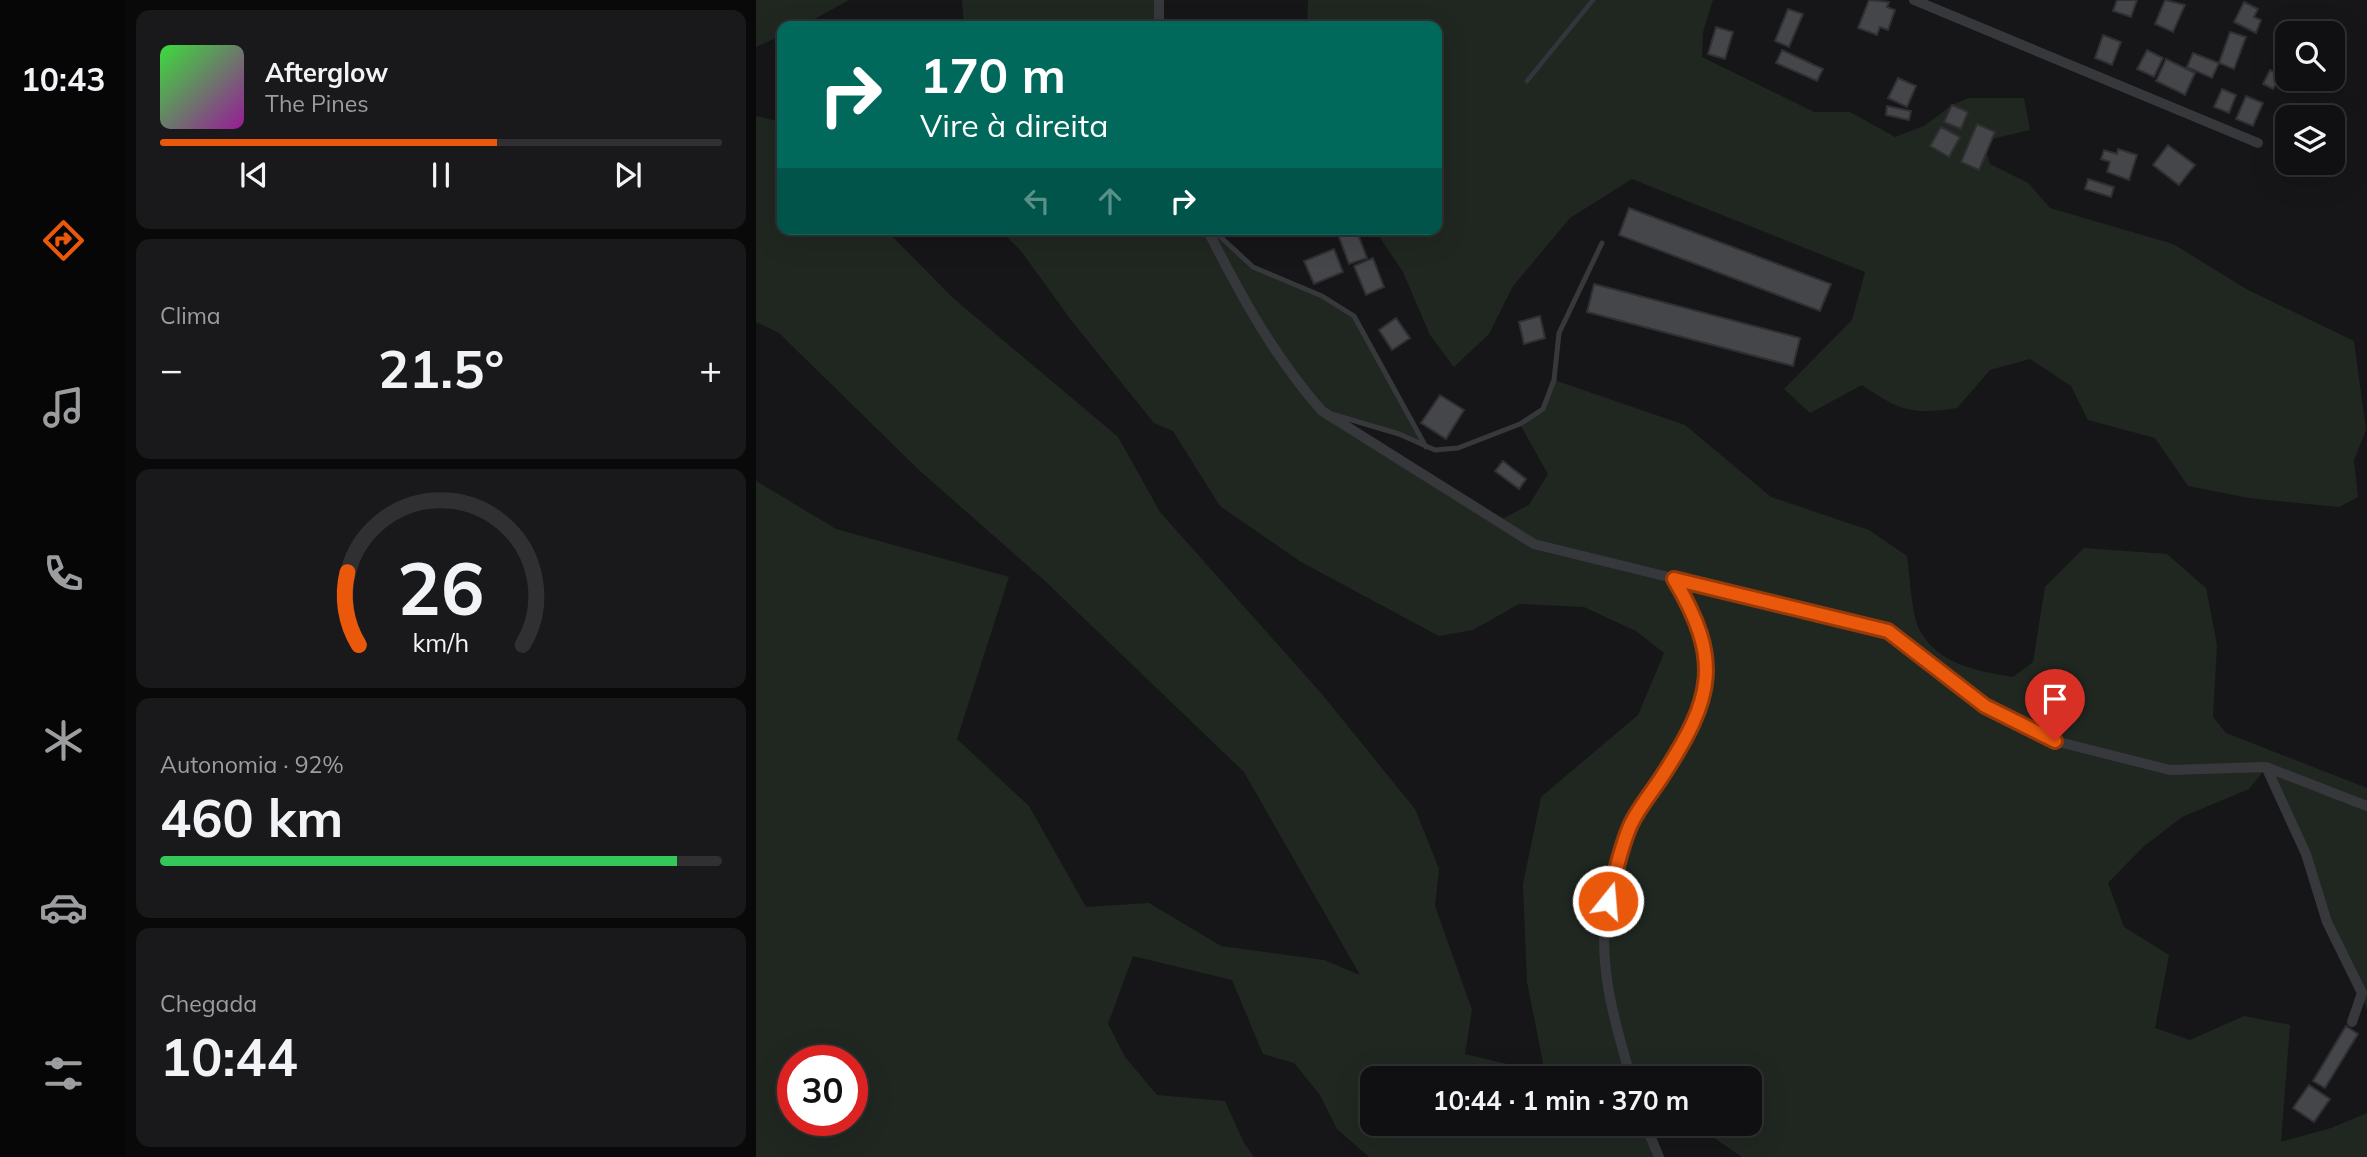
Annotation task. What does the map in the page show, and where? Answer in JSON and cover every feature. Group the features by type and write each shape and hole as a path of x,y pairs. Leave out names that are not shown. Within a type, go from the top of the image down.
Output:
{"street":[{"path":"1159,0 1159,21"},
{"path":"1914,0 2258,143"},
{"path":"1212,235 1249,312 1298,384 1322,411 1534,544 1888,631 1985,706 2055,741 2169,770 2266,767 2367,806"},
{"path":"1628,1066 1605,971 1608,901 1631,824 1694,723 1708,681 1706,648 1695,614 1674,579"},
{"path":"2266,767 2306,854 2328,922 2362,993 2352,1022"},
{"path":"1650,1136 1659,1157"}],"lane":[{"path":"1216,235 1253,267 1322,296 1354,316 1426,447"},
{"path":"1322,411 1365,422 1436,450 1458,449 1520,424 1543,409 1553,380 1559,333 1602,243"}],"shaded area":[{"path":"756,0 849,0 811,21 777,21 777,37 756,47"},
{"path":"962,0 1159,0 1159,21 964,21"},
{"path":"1308,0 1713,0 1703,32 1702,57 1814,112 1850,112 1895,137 1924,126 1952,105 1968,98 2024,98 2030,130 1983,141 1990,164 2028,183 2050,208 2173,244 2248,290 2354,341 2366,430 2354,460 2358,497 2339,507 2249,498 2188,486 2155,438 2088,420 2071,386 2030,359 1990,370 1957,408 1929,411 1907,409 1887,401 1862,385 1810,413 1784,389 1852,320 1865,272 1632,179 1570,218 1513,286 1489,334 1454,367 1430,335 1403,272 1378,235 1442,235 1442,21 1307,21"},
{"path":"756,116 777,121 777,235 891,235 953,298 1118,437 1160,512 1321,693 1415,809 1439,869 1435,906 1472,1010 1465,1054 1516,1066 1360,1066 1360,1136 1650,1136 1659,1157 1369,1157 1337,1129 1320,1095 1294,1063 1263,1054 1232,980 1133,956 1108,1024 1125,1057 1157,1095 1225,1101 1244,1143 1254,1157 756,1157 756,481 836,529 1009,577 957,739 1029,806 1086,907 1149,903 1221,946 1324,960 1360,975 1244,772 1045,581 919,470 779,333 756,322"},
{"path":"1005,235 1218,235 1253,267 1322,296 1354,316 1426,447 1399,434 1325,412 1498,521 1529,505 1548,474 1520,424 1543,409 1554,380 1685,425 1771,497 1869,530 1907,556 1913,605 1920,631 1938,652 1973,669 2013,677 2033,662 2045,587 2084,548 2167,554 2206,588 2217,645 2213,717 2226,733 2367,788 2367,1009 2266,768 2249,789 2182,817 2143,847 2108,883 2124,927 2169,955 2155,1028 2190,1040 2244,1016 2290,1025 2281,1142 2331,1128 2367,1113 2367,1157 1742,1157 1708,1136 1762,1136 1762,1066 1544,1066 1527,982 1523,884 1541,797 1638,715 1664,653 1636,631 1584,607 1519,604 1473,630 1439,636 1301,562 1220,506 1173,431 1154,423 1071,320 1021,251"}],"building":[{"path":"1869,0 1889,2 1887,7 1895,10 1888,30 1880,27 1877,35 1858,28"},
{"path":"2117,0 2137,0 2131,17 2113,11"},
{"path":"2165,0 2185,5 2173,32 2155,24"},
{"path":"2244,2 2258,9 2254,17 2261,20 2256,33 2234,22"},
{"path":"1788,9 1803,14 1789,47 1775,41"},
{"path":"1716,27 1733,32 1725,59 1708,54"},
{"path":"2230,32 2246,37 2234,69 2219,63"},
{"path":"2103,35 2121,42 2112,65 2095,58"},
{"path":"1782,50 1823,69 1817,81 1776,63"},
{"path":"2147,50 2163,58 2154,77 2137,69"},
{"path":"2193,53 2219,63 2212,78 2187,67"},
{"path":"2166,59 2195,73 2185,95 2156,81"},
{"path":"2270,70 2275,73 2273,89 2263,84"},
{"path":"1898,78 1916,86 1907,107 1888,98"},
{"path":"2222,89 2236,95 2229,113 2214,107"},
{"path":"2246,96 2263,103 2253,126 2236,119"},
{"path":"1952,105 1968,112 1961,129 1944,122"},
{"path":"1887,106 1911,111 1909,120 1886,115"},
{"path":"1977,124 1995,132 1979,170 1961,162"},
{"path":"1941,127 1960,137 1949,157 1930,146"},
{"path":"2168,145 2195,165 2179,185 2153,165"},
{"path":"2118,149 2137,155 2129,180 2107,172 2110,162 2101,159 2104,150 2117,154"},
{"path":"2088,179 2114,187 2111,197 2085,189"},
{"path":"1629,208 1831,284 1820,311 1619,235"},
{"path":"1338,235 1358,235 1367,258 1349,264"},
{"path":"1334,249 1343,272 1314,284 1304,261"},
{"path":"1373,258 1384,287 1366,295 1354,266"},
{"path":"1594,284 1800,338 1793,366 1587,312"},
{"path":"1540,316 1545,338 1524,344 1519,322"},
{"path":"1396,318 1410,338 1392,350 1379,330"},
{"path":"1440,395 1464,410 1446,439 1421,423"},
{"path":"1503,461 1526,479 1519,489 1495,471"},
{"path":"2346,1026 2358,1034 2325,1088 2313,1081"},
{"path":"2309,1085 2330,1099 2314,1122 2293,1108"}],"waterway":[{"path":"1527,81 1593,0"}],"route":[{"path":"1608,901 1631,824 1694,723 1708,681 1706,648 1695,614 1674,579 1888,631 1985,706 2055,741"}]}
